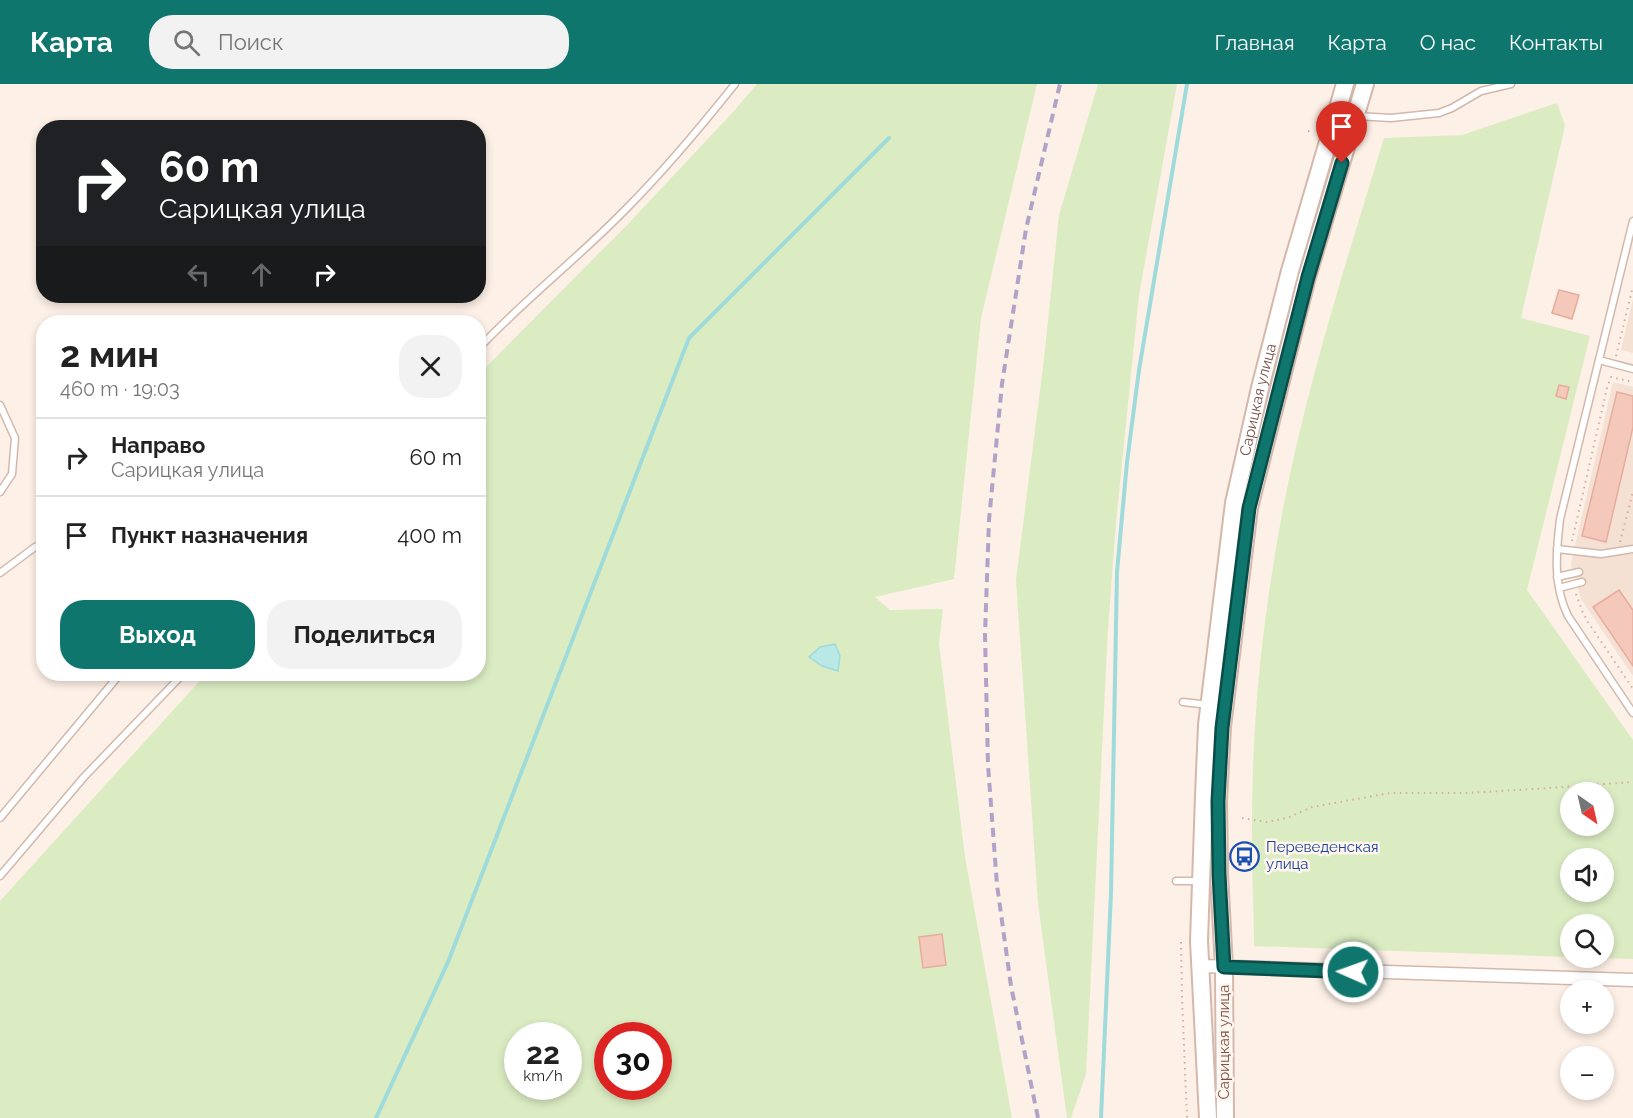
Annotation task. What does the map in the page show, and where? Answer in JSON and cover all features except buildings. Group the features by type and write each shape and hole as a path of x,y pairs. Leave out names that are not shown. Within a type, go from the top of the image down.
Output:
{"street":[{"name":"Сарицкая улица","path":"1208,1118 1199,940 1207,725 1234,503 1290,271 1345,84"},
{"name":"Сарицкая улица","path":"1225,1118 1224,967 1218,801 1222,728 1249,508 1308,277 1365,84"},
{"path":"1201,966 1633,980"}],"lane":[{"path":"486,341 655,180 735,84"},
{"path":"1356,116 1391,118 1439,113 1481,92 1511,84"},
{"path":"1633,221 1560,519 1557,549 1557,577 1562,602 1568,616 1633,713"},
{"path":"1599,360 1633,369"},
{"path":"0,405 15,438 12,474 0,492"},
{"path":"0,573 36,547"},
{"path":"1557,549 1601,554 1633,549"},
{"path":"1557,577 1579,572"},
{"path":"1559,588 1582,582"},
{"path":"0,818 114,681"},
{"path":"0,876 84,777 176,681"},
{"path":"1183,702 1209,705"},
{"path":"1176,881 1202,881"}],"path":[{"path":"1571,550 1578,511 1633,286"},
{"path":"1611,377 1633,382"},
{"path":"1617,552 1633,492"},
{"path":"1574,584 1583,613 1633,689"},
{"path":"1242,818 1267,822 1287,818 1312,807 1390,793 1477,792 1633,782"},
{"path":"1181,942 1187,1118"}],"shaded area":[{"path":"1633,299 1633,353 1621,350"},
{"path":"1613,382 1633,387 1633,676 1581,599 1571,563"}],"green space":[{"path":"757,84 1037,84 981,318 954,579 875,597 890,610 943,609 939,644 965,857 1012,1118 0,1118 0,901 200,681 486,681 486,367 628,224"},
{"path":"1098,84 1177,84 1139,295 1116,523 1108,629 1086,1074 1071,1118 1067,1118 1038,903 1016,580 1044,359 1059,215"},
{"path":"1557,103 1565,126 1521,318 1590,336 1527,590 1633,740 1633,959 1614,958 1614,914 1560,914 1560,957 1254,946 1252,792 1260,663 1268,599 1282,512 1306,404 1384,138 1462,135"}],"water":[{"path":"835,644 840,656 838,671 822,666 809,657 820,647"}],"waterway":[{"path":"1101,1118 1111,893 1117,572 1127,462 1139,370 1187,84"},
{"path":"376,1118 448,962 689,338 889,138"}],"railway":[{"path":"1038,1118 1011,986 997,885 988,765 985,635 989,520 1002,384 1026,229 1060,84"}],"place":[{"name":"Переведенская улица","path":"1245,856"}],"route":[{"path":"1342,163 1308,277 1249,508 1222,728 1218,801 1224,967 1353,972"}]}
